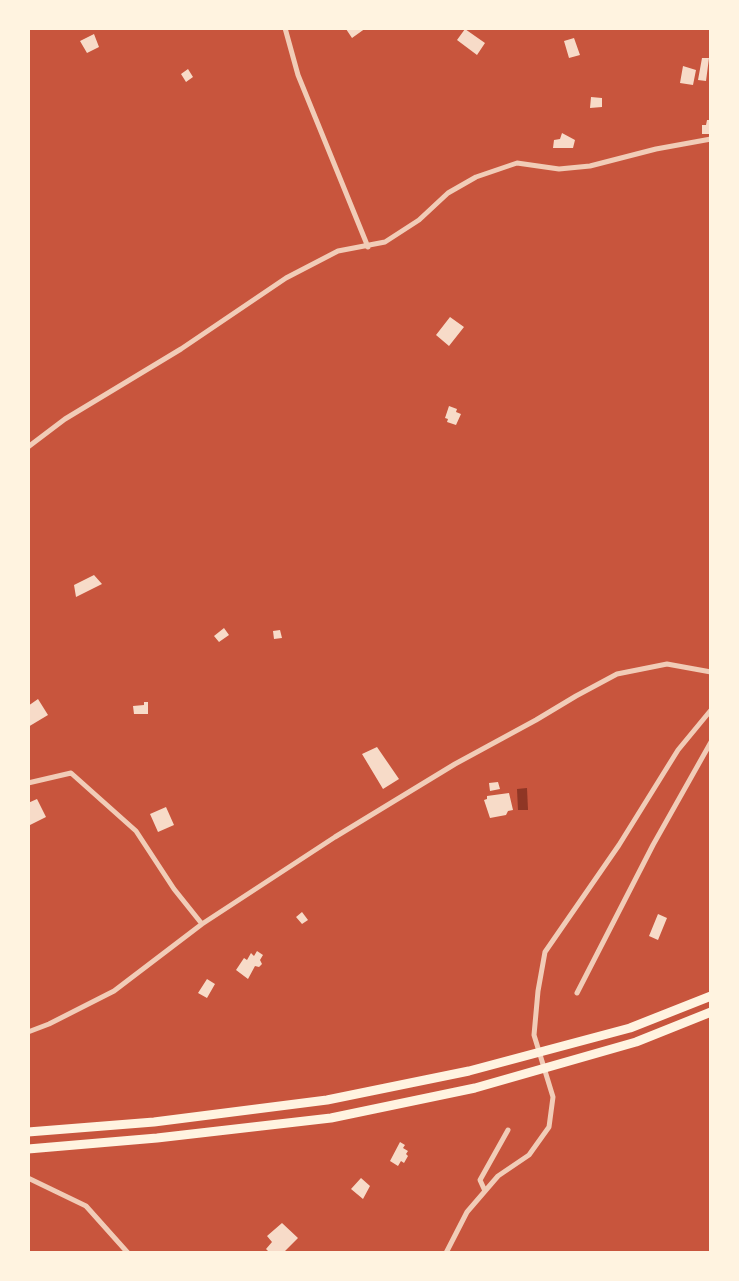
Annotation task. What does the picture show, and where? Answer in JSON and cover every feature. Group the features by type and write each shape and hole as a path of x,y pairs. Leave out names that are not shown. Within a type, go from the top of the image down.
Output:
{"highway":[{"path":"28,1132 154,1122 327,1100 469,1071 629,1028 711,996"},
{"path":"28,1149 157,1138 331,1118 475,1088 636,1042 711,1012"}],"street":[{"path":"285,28 298,75 368,247"},
{"path":"28,447 65,419 181,349 286,278 338,251 368,247 394,237 419,220 448,193 476,177 517,163 559,169 590,166 656,149 711,139"},
{"path":"28,1032 114,991 202,924 454,764 617,674 667,664 711,672"},
{"path":"446,1253 467,1212 498,1176 529,1155 549,1127 553,1097 534,1034 545,952 619,845 678,750 711,710"},
{"path":"578,993 653,845 711,742"},
{"path":"28,783 71,774 136,831 174,889 202,924"},
{"path":"485,1191 480,1180 508,1130"},
{"path":"28,1178 86,1206 128,1253"}],"shaded area":[{"path":"527,788 528,810 518,810 517,789"}],"building":[{"path":"366,28 352,38 346,29"},
{"path":"465,29 485,43 477,55 457,40"},
{"path":"94,34 99,47 87,53 80,41"},
{"path":"574,38 580,55 569,58 564,41"},
{"path":"702,58 709,58 706,81 698,80"},
{"path":"683,66 696,70 693,85 680,83"},
{"path":"188,69 193,77 186,82 181,74"},
{"path":"591,97 602,98 602,107 590,108"},
{"path":"707,120 711,120 711,134 702,134 702,125 706,125"},
{"path":"562,133 575,140 573,148 553,148 554,140 560,139"},
{"path":"450,317 464,327 449,346 436,335"},
{"path":"449,406 461,414 456,425 447,422 448,419 445,418"},
{"path":"94,575 102,584 76,597 74,585"},
{"path":"224,628 229,635 219,642 214,636"},
{"path":"280,630 282,638 274,639 273,631"},
{"path":"38,699 48,715 28,727 28,706"},
{"path":"144,702 148,702 148,714 134,714 133,706 144,705"},
{"path":"377,747 399,779 383,789 362,754"},
{"path":"498,782 500,789 490,791 489,783"},
{"path":"509,793 513,810 506,815 490,818 484,800 487,796"},
{"path":"37,799 46,817 28,826 28,803"},
{"path":"166,807 174,825 158,832 150,814"},
{"path":"302,912 308,920 302,924 296,917"},
{"path":"658,914 667,918 658,940 649,936"},
{"path":"257,951 263,955 260,960 262,964 255,966 248,979 236,970 244,958 247,960 251,953 254,956"},
{"path":"207,979 215,984 207,998 198,993"},
{"path":"400,1142 405,1145 403,1148 408,1151 408,1156 404,1163 401,1161 398,1166 390,1161"},
{"path":"361,1178 370,1186 363,1199 351,1189"},
{"path":"282,1223 298,1238 283,1253 270,1253 266,1249 272,1242 267,1236"}]}
